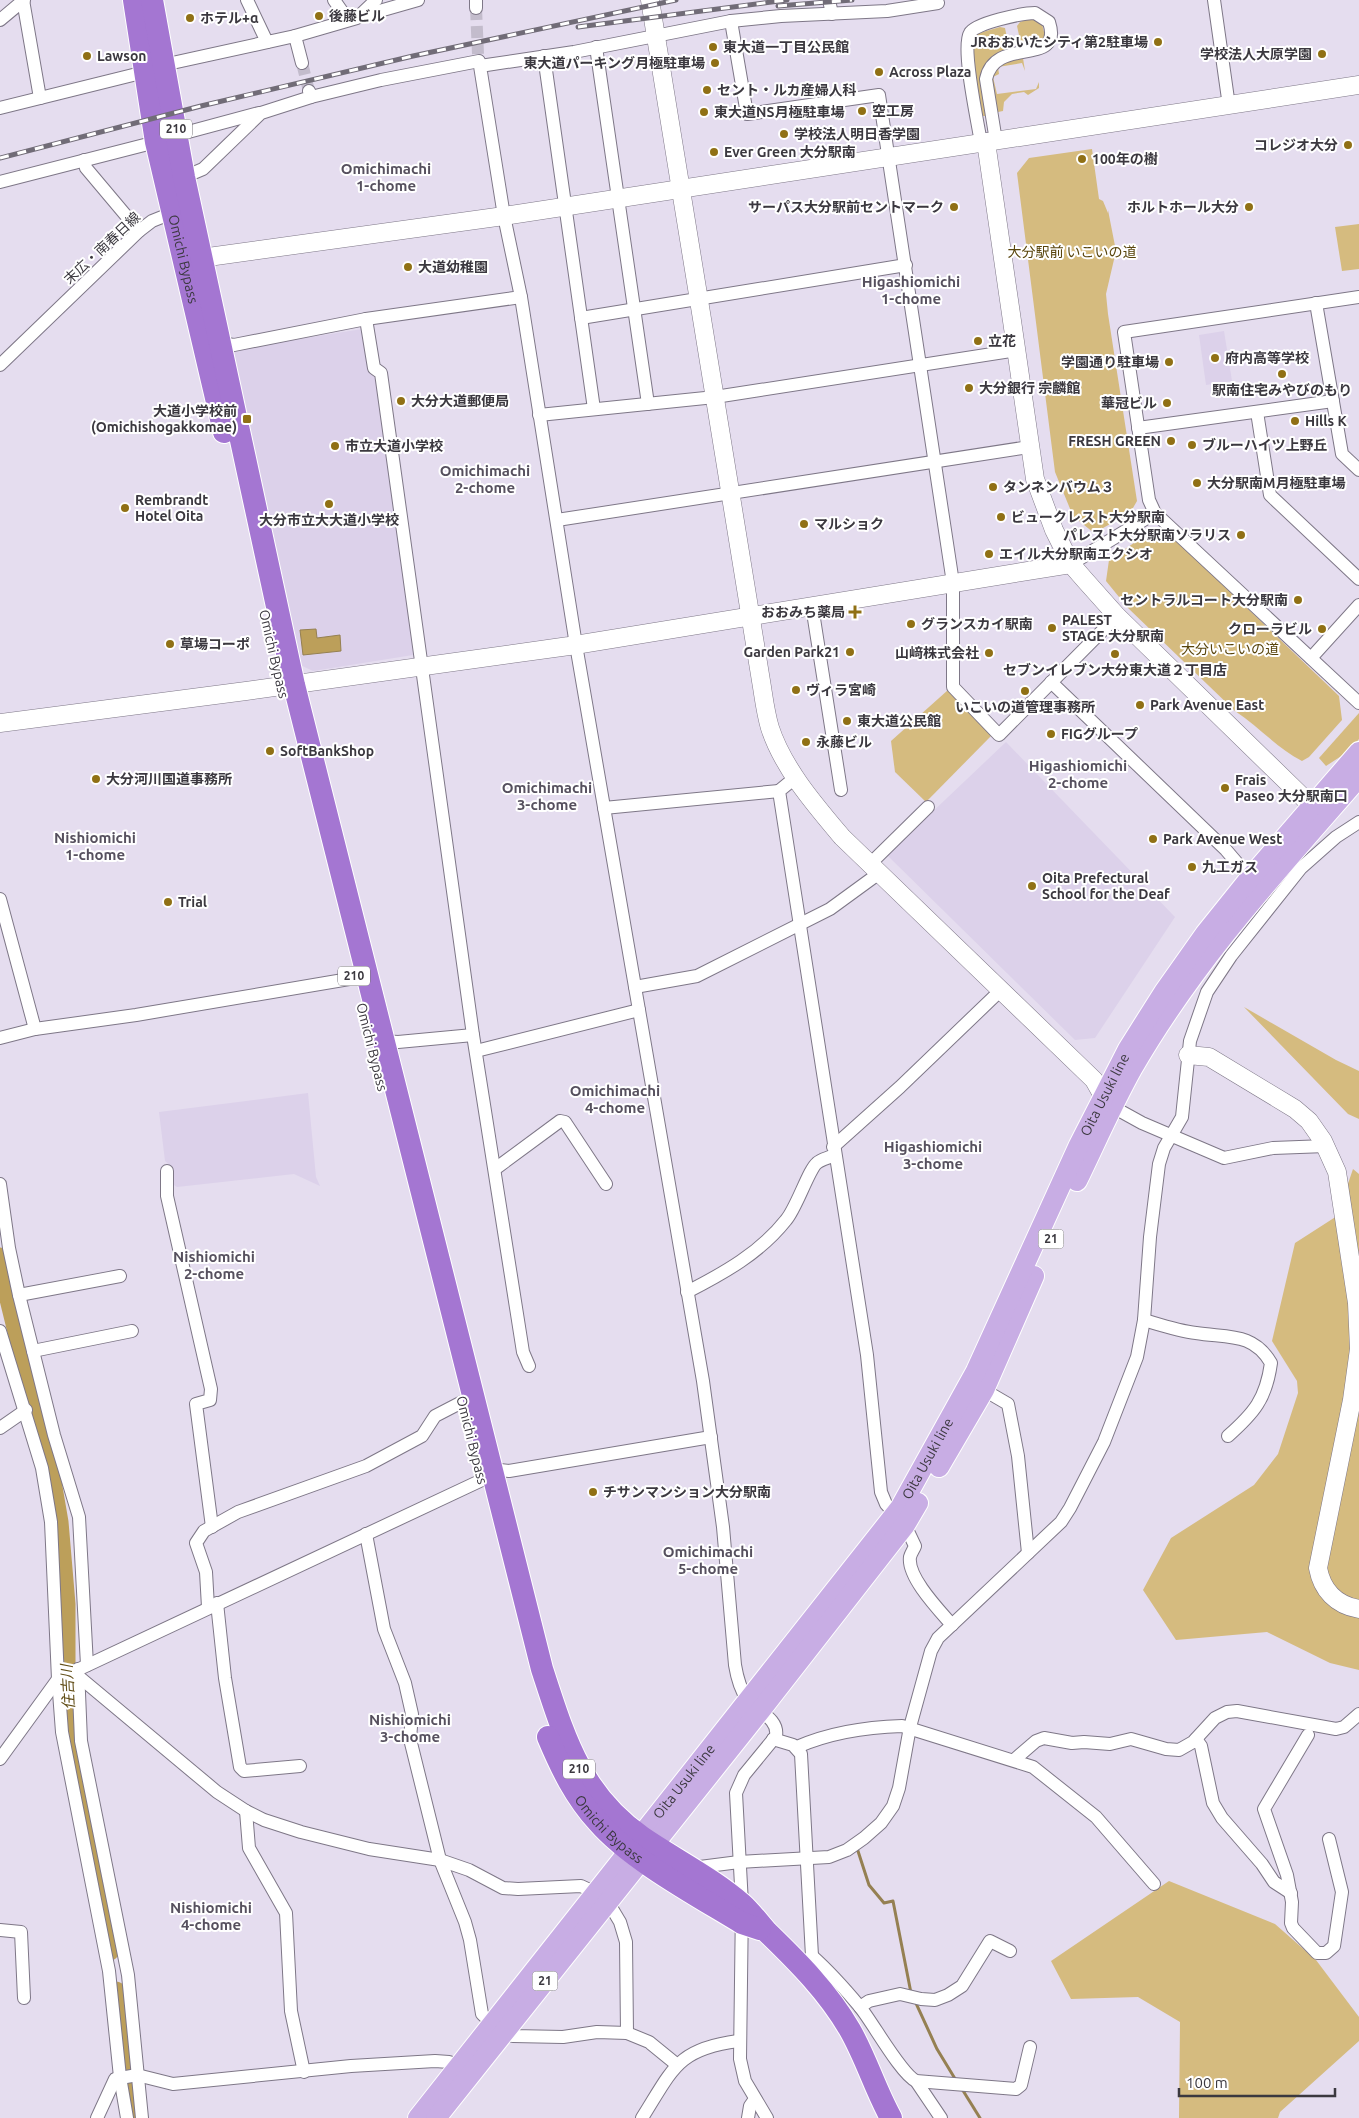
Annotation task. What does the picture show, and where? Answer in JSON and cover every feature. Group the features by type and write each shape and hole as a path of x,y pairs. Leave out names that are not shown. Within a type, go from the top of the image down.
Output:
{"highway":[{"name":"Omichi Bypass","path":"134,0 154,68 166,139 172,213 194,261 220,342 288,686 383,1041 487,1474 534,1685 557,1759 584,1805 599,1823 642,1848 742,1914 807,1960 867,2062 886,2084 905,2118"},
{"name":"Omichi Bypass","path":"152,0 154,68"},
{"name":"Omichi Bypass","path":"166,139 184,177 194,261 355,978 462,1402 487,1474"},
{"name":"Omichi Bypass","path":"642,1848 689,1867 742,1914"},
{"name":"Omichi Bypass","path":"867,2062 876,2090 891,2118"}],"main road":[{"name":"Oita Usuki line","path":"899,1520 976,1371 1108,1102 1132,1070 1156,1031 1218,942 1261,888 1359,752"},
{"name":"Oita Usuki line","path":"418,2118 465,2070 899,1520 984,1390 1070,1196 1128,1049 1164,992 1205,934 1250,878 1317,812 1359,777"},
{"name":"Oita Usuki line","path":"436,2118 465,2070"}],"street":[{"path":"23,0 40,98"},
{"path":"0,20 23,0"},
{"path":"247,0 268,42"},
{"path":"334,0 352,19"},
{"path":"352,19 376,0"},
{"path":"0,108 154,68 295,36 418,0"},
{"path":"650,0 730,492 771,729 786,762 823,815 874,869 1002,989 1094,1080 1108,1102 1172,1137 1229,1159 1266,1149 1326,1146"},
{"path":"830,0 832,14"},
{"path":"1214,0 1229,106"},
{"path":"0,182 261,113 310,94 479,60 544,56 731,21 887,10 938,3"},
{"path":"988,142 986,79 988,72 1000,58 1017,52 1036,50 1047,44 1052,34 1049,22 1035,13 977,26 969,34 967,52 988,142 1018,350 1029,447 1035,479 1043,505 1072,564 1117,616 1317,812"},
{"path":"731,21 747,114 879,94 906,264 952,583 953,687 999,734 1117,616"},
{"path":"295,36 302,63"},
{"path":"596,47 648,404"},
{"path":"544,56 594,409"},
{"path":"479,60 557,520 576,645 711,1437 723,1527 735,1665 738,1677 754,1706 774,1725 776,1732 773,1739 744,1775 737,1787 742,1914 738,2041 742,2072 767,2118"},
{"path":"194,261 566,207 1359,85"},
{"path":"172,213 184,177 203,169 261,113"},
{"path":"84,160 86,168 139,231"},
{"name":"末広・南春日線","path":"0,365 139,231 152,221 172,213"},
{"path":"581,318 906,264"},
{"path":"220,342 234,345 366,319 520,297"},
{"path":"1359,297 1124,332 1149,500 1155,513 1359,702"},
{"path":"1316,303 1342,454 1359,470"},
{"path":"366,319 374,368 381,373 473,1035 523,1352 529,1366"},
{"path":"539,415 715,397 1018,350"},
{"path":"1138,428 1333,401"},
{"path":"1257,412 1270,495 1359,579"},
{"path":"557,520 1029,447"},
{"path":"0,723 288,686 576,645 1072,564 1155,513"},
{"path":"1311,658 1359,605"},
{"path":"812,606 841,790"},
{"path":"1052,682 1226,850 1250,878"},
{"path":"604,808 779,791 796,777"},
{"path":"779,791 866,1355 881,1492 916,1546 910,1557 913,1571 930,1598 952,1624"},
{"path":"635,988 697,976 830,909 874,869 928,807"},
{"path":"689,1867 695,1869 739,1862 829,1857 847,1850 864,1838 880,1823 892,1806 899,1788 910,1727 931,1651 938,1638 1061,1522 1104,1442 1137,1357 1144,1320 1150,1237 1159,1164 1164,1148 1182,1117 1192,1032 1207,992 1231,956 1300,868 1336,837 1359,822"},
{"path":"0,899 35,1029"},
{"path":"0,1038 35,1029 136,1015 355,978"},
{"path":"687,1292 719,1276 749,1256 768,1240 788,1219 816,1163 834,1151 1002,989"},
{"path":"476,1051 639,1010"},
{"path":"383,1041 398,1042 473,1035"},
{"path":"1188,1055 1209,1057 1288,1104 1309,1121 1326,1146 1336,1172 1357,1304 1359,1349 1352,1400 1318,1568 1322,1584 1334,1599 1346,1606 1359,1609"},
{"path":"495,1169 560,1121 565,1122 606,1184"},
{"path":"167,1171 167,1196 211,1389 210,1400 196,1404 212,1527"},
{"path":"0,1184 9,1248 32,1351 54,1435 79,1517 81,1741 128,1975 142,2118"},
{"path":"19,1295 120,1276"},
{"path":"1144,1320 1198,1334 1229,1335 1251,1342 1263,1350 1271,1363 1264,1392 1257,1408 1228,1436"},
{"path":"0,1331 26,1410 42,1468 51,1522 58,1679 68,1766 109,1971 120,2077 127,2118"},
{"path":"32,1351 132,1331"},
{"path":"984,1390 1008,1404 1018,1456 1028,1553"},
{"path":"300,1766 244,1771 240,1767 213,1605 206,1572 196,1543 204,1531 238,1512 366,1466 422,1436 435,1416 462,1402"},
{"path":"0,1428 26,1410"},
{"path":"0,1759 58,1679 79,1671 213,1605 366,1534 487,1474 711,1437"},
{"path":"366,1534 384,1629 405,1684 412,1714 410,1739 440,1860 466,1922 482,2014 497,2029 534,2038 563,2037 596,2032 627,2033 649,2042 676,2064"},
{"path":"79,1671 193,1772 246,1811 292,1829 336,1841 369,1849 440,1860 469,1870 503,1888 518,1890 581,1886 602,1897 620,1922 626,1942 627,2033"},
{"path":"1014,1760 1041,1738 1068,1743 1106,1744 1131,1739 1176,1750 1185,1748 1196,1739 1214,1718 1228,1712 1237,1711 1336,1728 1347,1725 1359,1714"},
{"path":"797,1747 821,1738 884,1726 910,1727 1014,1760 1038,1770 1088,1810 1154,1884"},
{"path":"1308,1735 1264,1808 1291,1893 1290,1918 1293,1928 1318,1953 1326,1953 1334,1946 1342,1892 1329,1839"},
{"path":"773,1739 782,1740 797,1747 802,1760 807,1858 807,1960 833,1975 860,2007 907,2075 916,2081 941,2118"},
{"path":"1196,1739 1200,1746 1213,1803 1222,1818 1262,1864 1274,1882 1291,1893"},
{"path":"246,1811 249,1848 286,1913 291,2011 304,2072"},
{"path":"0,1930 21,1932 24,1998"},
{"path":"860,2007 870,2001 900,1994 935,2000 948,1995 962,1986 990,1941 1010,1951"},
{"path":"642,2118 676,2064 707,2046 738,2041"},
{"path":"916,2081 1016,2088 1022,2085 1030,2047"},
{"path":"97,2118 111,2084 120,2077 137,2074 174,2084 399,2063 449,2062 465,2070"},
{"path":"748,2118 750,2106 755,2099"}],"shaded area":[{"name":"大分市立大大道小学校","path":"362,329 376,374 414,636 412,645 413,655 313,671 296,663 230,350"},
{"name":"府内高等学校","path":"1224,331 1232,381 1206,385 1199,335"},
{"path":"316,629 317,638 340,635 341,651 303,655 300,630"},
{"name":"Oita Prefectural School for the Deaf","path":"1006,742 1175,917 1095,1038 1075,1040 887,855"},
{"path":"308,1093 316,1177 320,1186 294,1174 177,1187 174,1185 172,1167 165,1161 159,1112"}],"green space":[{"path":"1031,18 1042,24 1045,36 1040,44 1026,47 1021,44 1017,26 1020,22"},
{"path":"1000,27 1005,28 1009,48 997,53 985,67 982,76 982,95 986,116 982,116 971,45 976,34"},
{"path":"1023,58 1025,71 1022,63 1001,67 1003,64"},
{"path":"998,69 999,74 993,77 997,70"},
{"path":"993,78 997,94 1036,89 1039,82 1039,88 1028,95 1024,92 1012,94 1004,102 1003,111 998,112 992,92"},
{"name":"大分駅前 いこいの道","path":"1092,149 1099,199 1103,201 1108,213 1108,210 1116,251 1106,294 1137,501 1130,513 1094,533 1073,516 1055,472 1017,173 1029,158"},
{"path":"1359,224 1359,269 1342,271 1335,227"},
{"name":"大分いこいの道","path":"1150,532 1165,533 1173,537 1339,696 1342,720 1309,757 1302,761 1293,756 1235,711 1128,608 1106,581 1109,560"},
{"path":"948,690 993,734 926,802 895,772 891,741"},
{"path":"1359,713 1359,739 1349,751 1326,766 1319,758"},
{"path":"1244,1007 1336,1060 1359,1071 1359,1119 1348,1114"},
{"path":"1353,1169 1359,1174 1359,1670 1330,1663 1267,1632 1176,1640 1143,1590 1171,1538 1254,1485 1278,1454 1298,1393 1297,1381 1272,1341 1295,1243 1337,1216"},
{"path":"1169,1881 1275,1924 1316,1960 1359,2017 1359,2041 1280,2112 1278,2118 1179,2118 1180,2022 1138,1997 1071,1999 1051,1961"}],"waterway":[{"name":"住吉川","path":"0,1257 48,1458 59,1522 66,1604 66,1695 72,1745 82,1778 110,1951"},
{"path":"857,1848 869,1885 884,1903 893,1901 911,1993"},
{"name":"住吉川","path":"116,1991 136,2118"},
{"path":"915,2001 937,2049 957,2082"},
{"path":"962,2089 980,2118"}],"tunnel":[{"path":"476,8 478,54"},
{"path":"302,63 309,91"}],"railway":[{"path":"0,158 201,106 413,56 676,0"},
{"path":"578,27 787,0"},
{"path":"778,6 852,0"}],"place":[{"name":"後藤ビル","path":"319,16"},
{"name":"ホテル+α","path":"190,18"},
{"name":"JRおおいたシティ第2駐車場","path":"1158,42"},
{"name":"東大道一丁目公民館","path":"713,47"},
{"name":"学校法人大原学園","path":"1322,54"},
{"name":"Lawson","path":"87,56"},
{"name":"東大道パーキング月極駐車場","path":"715,63"},
{"name":"Across Plaza","path":"879,72"},
{"name":"セント・ルカ産婦人科","path":"707,90"},
{"name":"空工房","path":"862,111"},
{"name":"東大道NS月極駐車場","path":"704,112"},
{"name":"学校法人明日香学園","path":"784,134"},
{"name":"コレジオ大分","path":"1348,145"},
{"name":"Ever Green 大分駅南","path":"714,152"},
{"name":"100年の樹","path":"1082,159"},
{"name":"サーパス大分駅前セントマーク","path":"954,207"},
{"name":"ホルトホール大分","path":"1249,207"},
{"name":"大道幼稚園","path":"408,267"},
{"name":"立花","path":"978,341"},
{"name":"府内高等学校","path":"1215,358"},
{"name":"学園通り駐車場","path":"1169,362"},
{"name":"駅南住宅みやびのもり","path":"1282,374"},
{"name":"大分銀行 宗麟館","path":"969,388"},
{"name":"大分大道郵便局","path":"401,401"},
{"name":"華冠ビル","path":"1167,403"},
{"name":"大道小学校前 (Omichishogakkomae)","path":"247,419"},
{"name":"Hills K","path":"1295,421"},
{"name":"FRESH GREEN","path":"1171,441"},
{"name":"ブルーハイツ上野丘","path":"1192,445"},
{"name":"市立大道小学校","path":"335,446"},
{"name":"大分駅南M月極駐車場","path":"1197,483"},
{"name":"タンネンバウム３","path":"993,487"},
{"name":"大分市立大大道小学校","path":"329,504"},
{"name":"Rembrandt Hotel Oita","path":"125,508"},
{"name":"ビュークレスト大分駅南","path":"1001,517"},
{"name":"マルショク","path":"804,524"},
{"name":"パレスト大分駅南ソラリス","path":"1241,535"},
{"name":"エイル大分駅南エクシオ","path":"989,554"},
{"name":"セントラルコート大分駅南","path":"1298,600"},
{"name":"おおみち薬局","path":"855,612"},
{"name":"グランスカイ駅南","path":"911,624"},
{"name":"PALEST STAGE 大分駅南","path":"1052,628"},
{"name":"クローラビル","path":"1322,629"},
{"name":"草場コーポ","path":"170,644"},
{"name":"Garden Park21","path":"850,652"},
{"name":"山﨑株式会社","path":"989,653"},
{"name":"セブンイレブン大分東大道２丁目店","path":"1115,654"},
{"name":"ヴィラ宮崎","path":"796,690"},
{"name":"いこいの道管理事務所","path":"1025,691"},
{"name":"Park Avenue East","path":"1140,705"},
{"name":"東大道公民館","path":"847,721"},
{"name":"FIGグループ","path":"1051,734"},
{"name":"永藤ビル","path":"806,742"},
{"name":"SoftBankShop","path":"270,751"},
{"name":"大分河川国道事務所","path":"96,779"},
{"name":"Frais Paseo 大分駅南口","path":"1225,788"},
{"name":"Park Avenue West","path":"1153,839"},
{"name":"九工ガス","path":"1192,867"},
{"name":"Oita Prefectural School for the Deaf","path":"1032,886"},
{"name":"Trial","path":"168,902"},
{"name":"チサンマンション大分駅南","path":"593,1492"}],"district":[{"name":"Omichimachi 1-chome","path":"386,178"},
{"name":"Higashiomichi 1-chome","path":"911,290"},
{"name":"Omichimachi 2-chome","path":"485,480"},
{"name":"Higashiomichi 2-chome","path":"1078,774"},
{"name":"Omichimachi 3-chome","path":"547,796"},
{"name":"Nishiomichi 1-chome","path":"95,846"},
{"name":"Omichimachi 4-chome","path":"615,1100"},
{"name":"Higashiomichi 3-chome","path":"933,1156"},
{"name":"Nishiomichi 2-chome","path":"214,1266"},
{"name":"Omichimachi 5-chome","path":"708,1560"},
{"name":"Nishiomichi 3-chome","path":"410,1728"},
{"name":"Nishiomichi 4-chome","path":"211,1916"}]}
